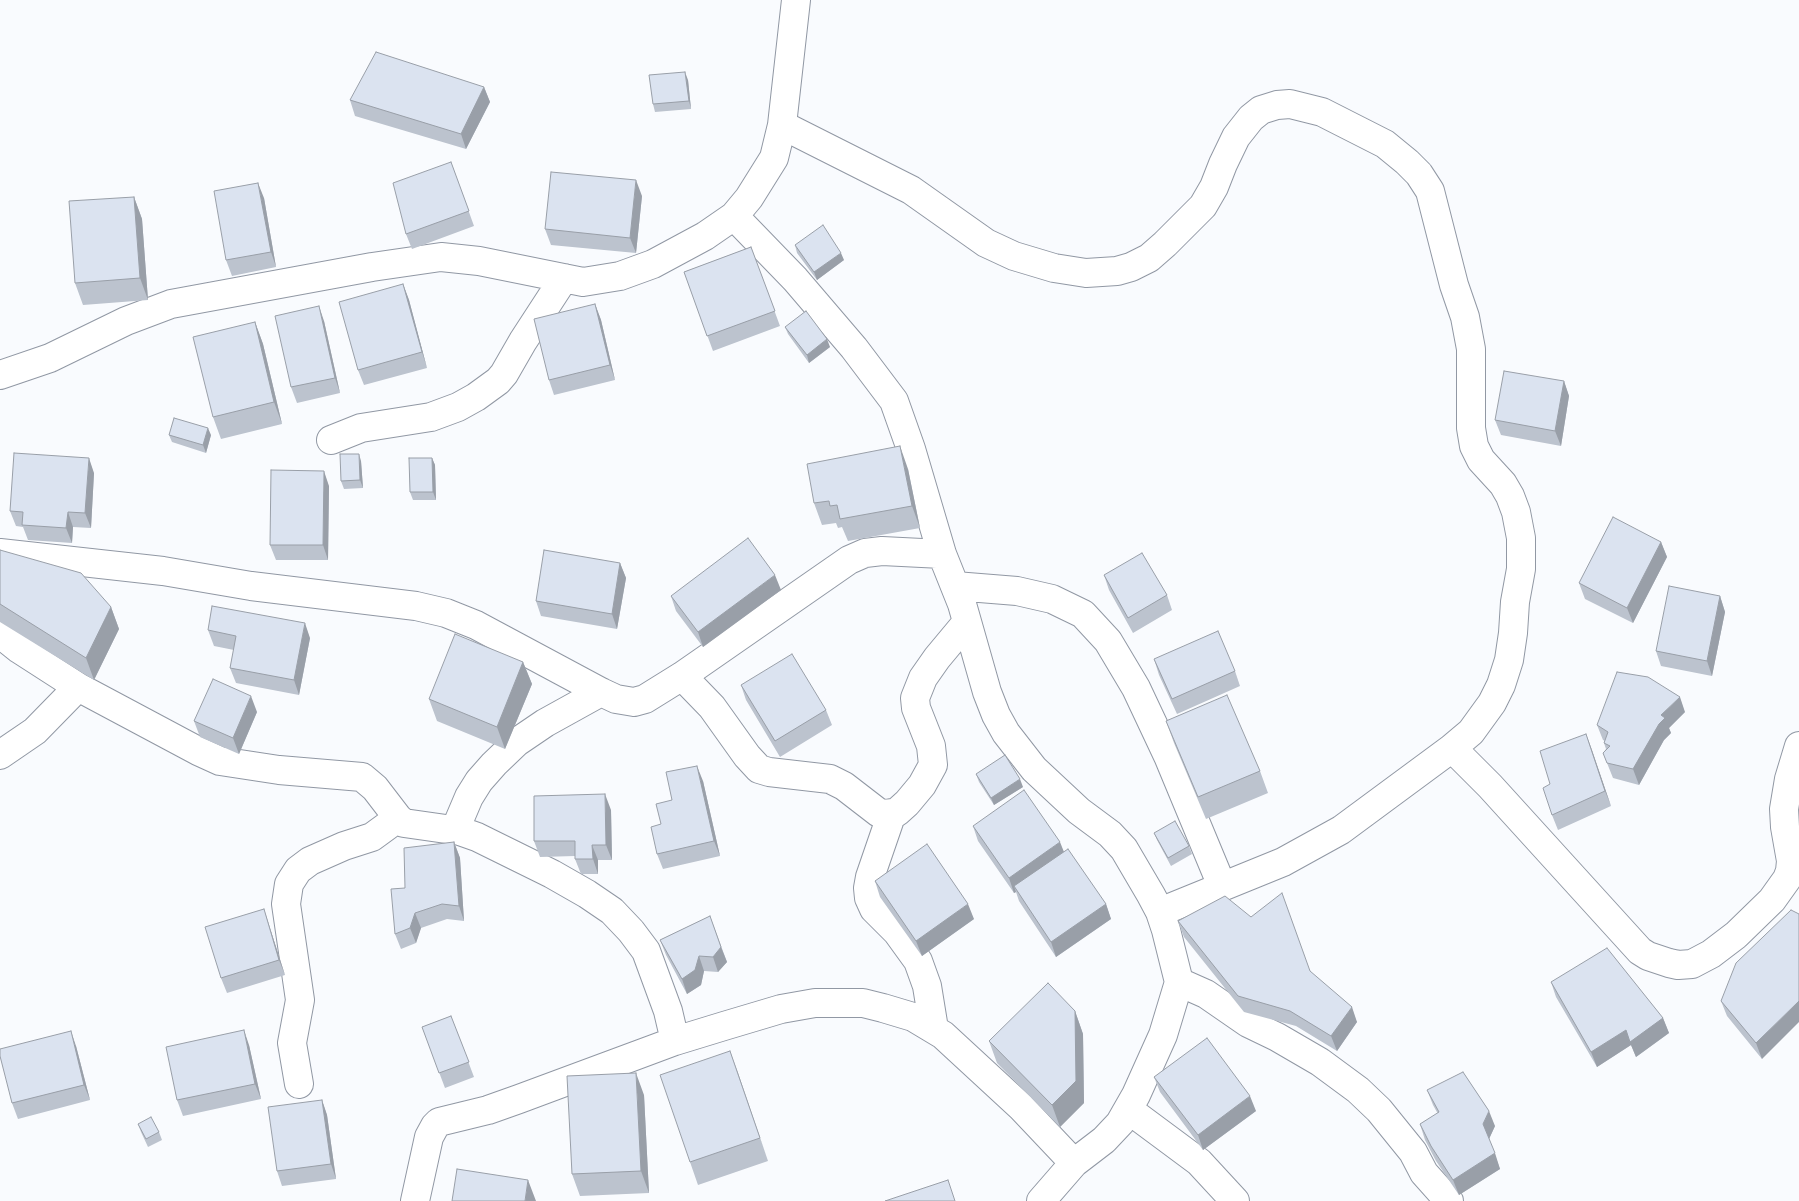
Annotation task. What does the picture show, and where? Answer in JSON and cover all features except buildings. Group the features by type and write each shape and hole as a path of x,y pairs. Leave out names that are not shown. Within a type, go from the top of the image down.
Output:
{"street":[{"path":"0,375 50,358 126,321 171,304 372,267 441,257 479,261 583,282 620,276 644,267 705,236 734,216 749,198 774,158 782,125 796,0"},
{"path":"782,125 911,190 986,243 1022,258 1054,268 1086,273 1131,268 1149,258 1171,239 1203,206 1214,187 1236,138 1251,118 1261,110 1277,105 1290,104 1322,112 1385,144 1419,174 1430,191 1454,285 1465,317 1471,349 1471,428 1474,446 1481,460 1503,484 1510,496 1516,512 1521,538 1521,569 1513,632 1509,660 1501,685 1492,703 1471,732 1341,830 1283,862 1160,912"},
{"path":"734,216 796,279 854,348 894,401 911,449 942,554 967,622 987,692 1006,733 1034,769 1079,811 1110,834 1124,849 1160,912 1172,950 1179,982 1163,1035 1129,1110 1104,1140 1074,1163 1041,1201"},
{"path":"331,440 361,428 432,417 462,405 498,382 564,278"},
{"path":"0,553 163,571 261,587 416,606 446,613 476,625 616,699 634,702 645,698 682,676 849,560 865,553 882,551 942,554"},
{"path":"955,586 1017,591 1052,599 1083,614 1108,641 1136,688 1168,756 1222,886"},
{"path":"682,676 712,708 747,756 759,769 769,772 830,778 844,786 879,813 887,814 892,813 907,803 922,785 933,765 932,746 915,703 919,686 937,658 967,622"},
{"path":"0,634 19,649 78,687 220,761 278,770 362,777 375,788 398,818 408,825 454,830 477,837 552,874 587,894 612,911 631,931 646,951 668,1011 675,1041"},
{"path":"0,755 35,731 78,687"},
{"path":"454,830 469,797 479,781 517,742 545,723 602,692"},
{"path":"1452,748 1490,786 1640,951 1648,956 1678,965 1699,961 1730,940 1772,900 1787,879 1791,861 1784,809 1788,779 1799,746"},
{"path":"892,813 870,877 869,898 874,909 897,932 918,960 927,986 934,1029"},
{"path":"299,1084 292,1043 300,1000 288,915 287,897 289,884 298,870 310,862 344,846 372,837 398,818"},
{"path":"1179,982 1206,994 1248,1023 1277,1037 1320,1062 1358,1090 1390,1122 1412,1152 1424,1173 1449,1201"},
{"path":"415,1201 429,1137 439,1122 519,1100 675,1041 781,1009 815,1003 863,1003 913,1017 934,1029 965,1054 1021,1107 1074,1163"},
{"path":"1129,1110 1198,1162 1235,1201"}]}
